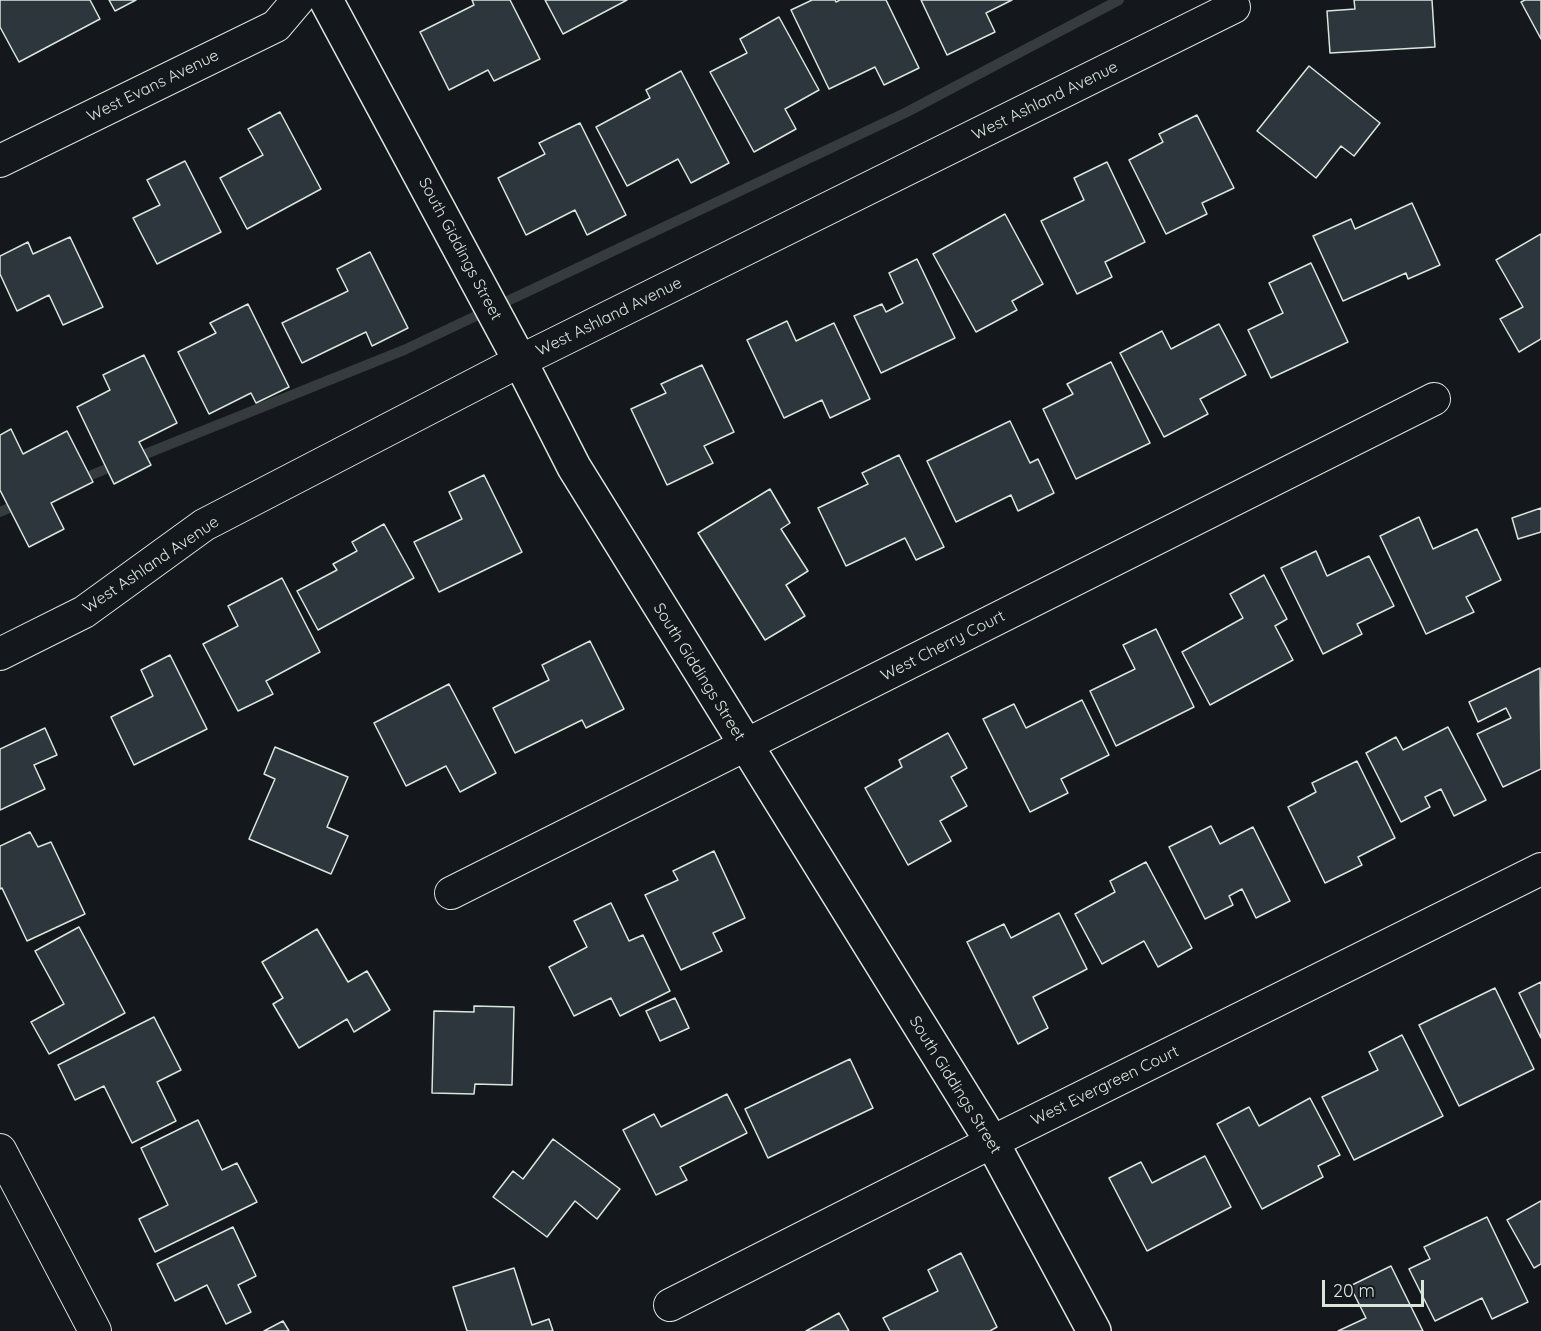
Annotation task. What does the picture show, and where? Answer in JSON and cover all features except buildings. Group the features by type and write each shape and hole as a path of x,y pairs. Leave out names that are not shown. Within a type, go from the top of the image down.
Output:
{"street":[{"name":"West Evans Avenue","path":"0,161 276,26 298,0"},
{"name":"South Giddings Street","path":"326,0 520,361 574,467 992,1142 1094,1331"},
{"name":"West Ashland Avenue","path":"0,654 84,612 204,525 520,361 1234,7"},
{"name":"West Cherry Court","path":"451,893 1434,399"},
{"name":"West Evergreen Court","path":"670,1305 1541,869"},
{"path":"0,1150 95,1331"}],"waterway":[{"path":"133,459 404,350 905,113 1119,0"},
{"path":"77,481 118,464"},
{"path":"0,512 21,503"}]}
